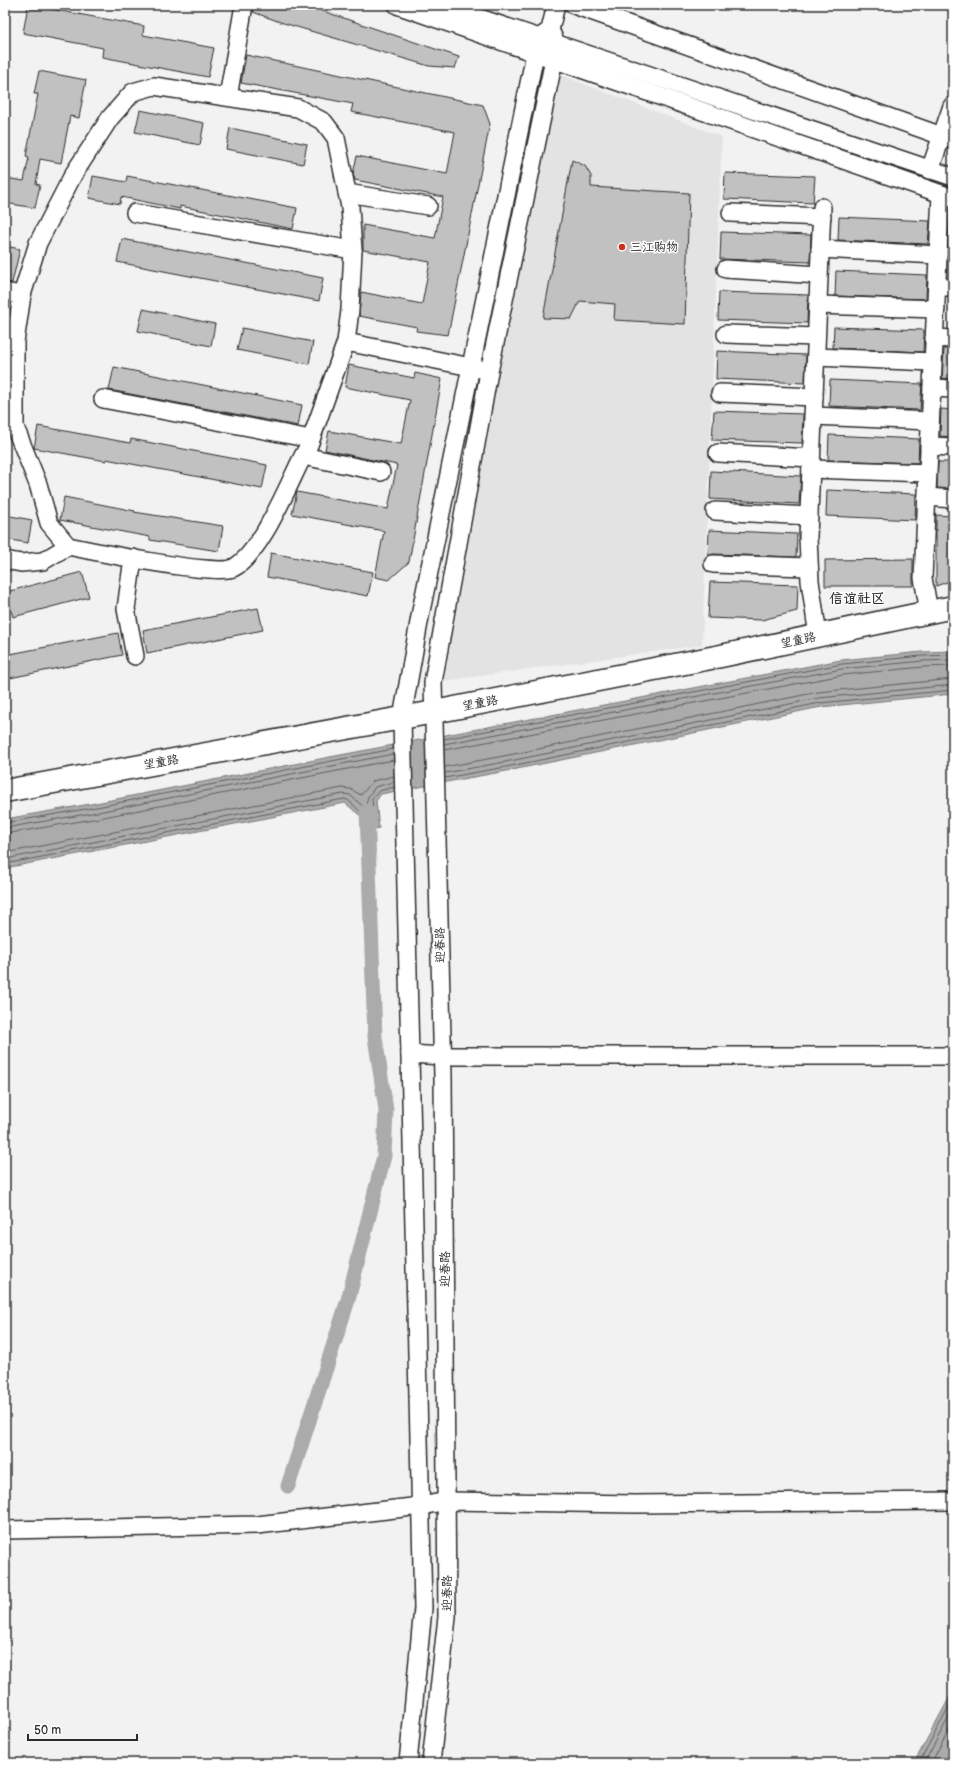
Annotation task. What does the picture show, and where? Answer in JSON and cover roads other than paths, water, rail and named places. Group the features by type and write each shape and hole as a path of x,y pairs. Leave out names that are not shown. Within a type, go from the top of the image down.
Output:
{"main road":[{"name":"望童路","path":"5,791 434,712 721,656 953,607"}],"street":[{"path":"228,97 244,5"},
{"path":"397,5 547,45 953,177"},
{"path":"441,5 947,196 938,255 945,287 936,309 923,578 929,612"},
{"path":"547,45 556,5"},
{"path":"574,5 947,138"},
{"name":"迎春路","path":"408,1763 423,1608 402,718 421,611 471,367 547,45"},
{"name":"迎春路","path":"431,1763 447,1617 442,1056 433,682 547,45"},
{"path":"154,86 228,97 298,108 324,122 336,138 347,193 353,250 350,310 346,342 311,439 303,456 261,539 249,556 232,569 210,569 133,558 68,546 49,523 38,484 10,426 15,342 22,295 38,243 72,175 110,118 133,92 154,86"},
{"path":"930,170 947,138 952,106"},
{"path":"347,193 428,206"},
{"path":"731,213 822,212 809,516 809,567 818,636"},
{"path":"135,213 353,250"},
{"path":"820,249 938,255"},
{"path":"726,269 819,275"},
{"path":"5,292 22,295"},
{"path":"818,305 936,309"},
{"path":"726,334 816,337"},
{"path":"934,338 953,339"},
{"path":"346,342 489,372"},
{"path":"816,357 933,362"},
{"path":"932,388 953,389"},
{"path":"720,393 814,397"},
{"path":"103,399 311,439"},
{"path":"813,416 930,420"},
{"path":"929,446 953,447"},
{"path":"718,453 928,473"},
{"path":"303,456 381,472"},
{"path":"927,497 953,498"},
{"path":"715,511 809,516"},
{"path":"5,560 21,563 43,561 68,546"},
{"path":"133,558 126,610 134,656"},
{"path":"714,564 809,567"},
{"path":"410,1054 442,1056 953,1056"},
{"path":"5,1530 257,1525 421,1506 446,1501 635,1504 953,1501"}],"water":[{"path":"953,651 953,694 821,707 512,770 381,794 376,801 379,828 361,834 362,817 345,803 5,868 5,819 96,803 841,660 922,652"},
{"path":"953,1691 952,1763 914,1763"}],"waterway":[{"path":"288,1486 348,1300 384,1156 386,1110 375,1037 367,811"}],"place":[{"name":"三江购物","path":"622,247"}],"district":[{"name":"信谊社区","path":"857,598"}]}
